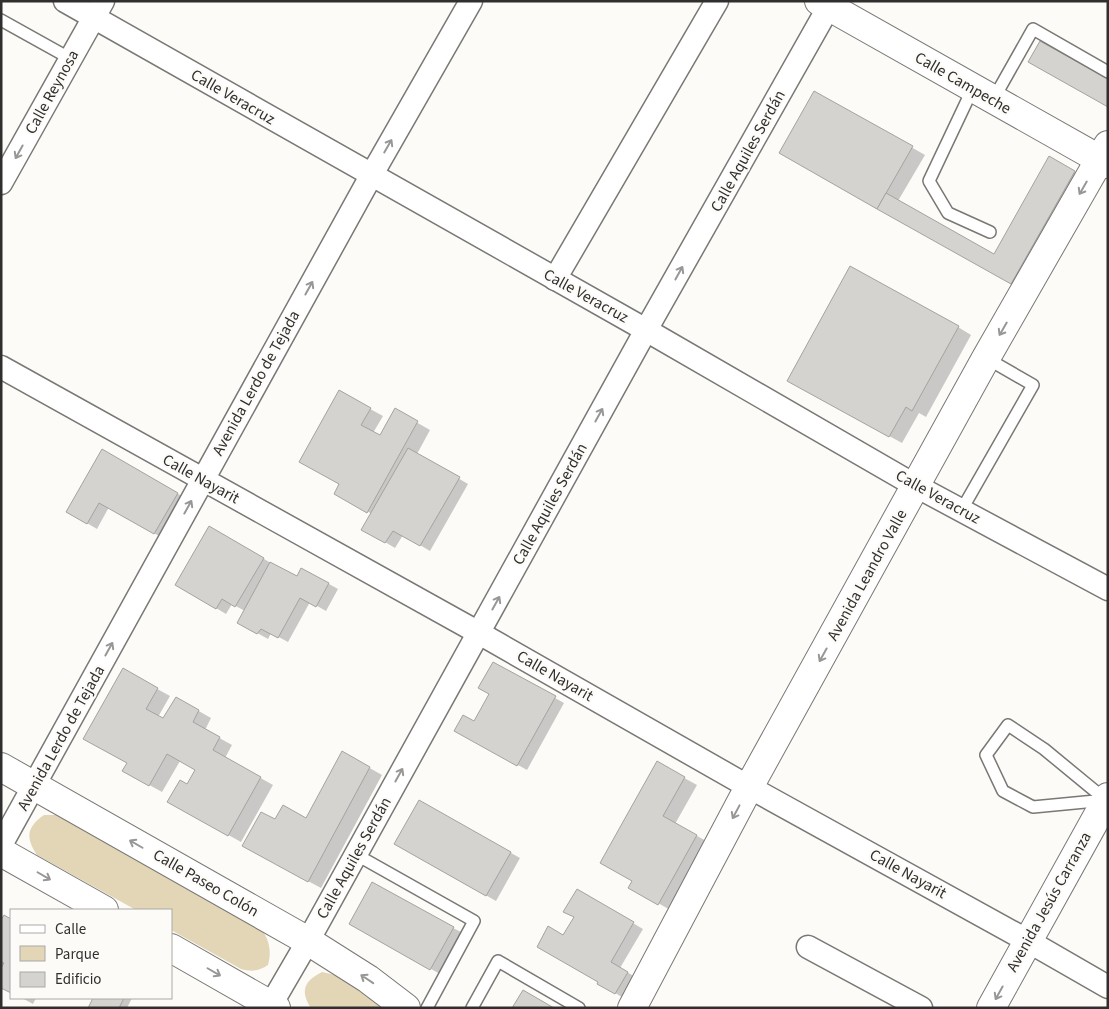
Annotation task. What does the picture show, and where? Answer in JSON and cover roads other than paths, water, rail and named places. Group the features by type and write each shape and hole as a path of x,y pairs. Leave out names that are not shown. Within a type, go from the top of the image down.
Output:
{"main road":[{"name":"Calle Campeche","path":"827,3 983,94 1105,157"},
{"name":"Avenida Leandro Valle","path":"632,1008 750,787 986,358 1105,157"},
{"name":"Calle Paseo Colón","path":"1,767 308,941 375,984 406,1008"},
{"name":"Avenida Jesús Carranza","path":"991,1008 1107,798"},
{"path":"1,852 102,909"},
{"path":"172,949 272,1007"}],"street":[{"name":"Calle Veracruz","path":"65,1 99,9 371,176 646,330 916,486 1108,589"},
{"name":"Avenida Lerdo de Tejada","path":"1,845 371,176 471,1"},
{"path":"555,279 717,1"},
{"name":"Calle Aquiles Serdán","path":"272,1007 827,3"},
{"name":"Calle Reynosa","path":"1,183 99,9"},
{"name":"Calle Nayarit","path":"1,367 479,633 750,787 1028,940 1108,987"},
{"path":"808,947 921,1008"}],"lane":[{"path":"1,20 71,59"},
{"path":"990,232 948,213 929,181 983,94 1032,29 1108,72"},
{"path":"961,511 1033,385 986,358"},
{"path":"1008,725 1044,749 1107,798 1033,807 1003,791 986,755 1008,725"},
{"path":"355,854 474,921 427,1008"},
{"path":"472,1008 498,961 579,1008"}]}
